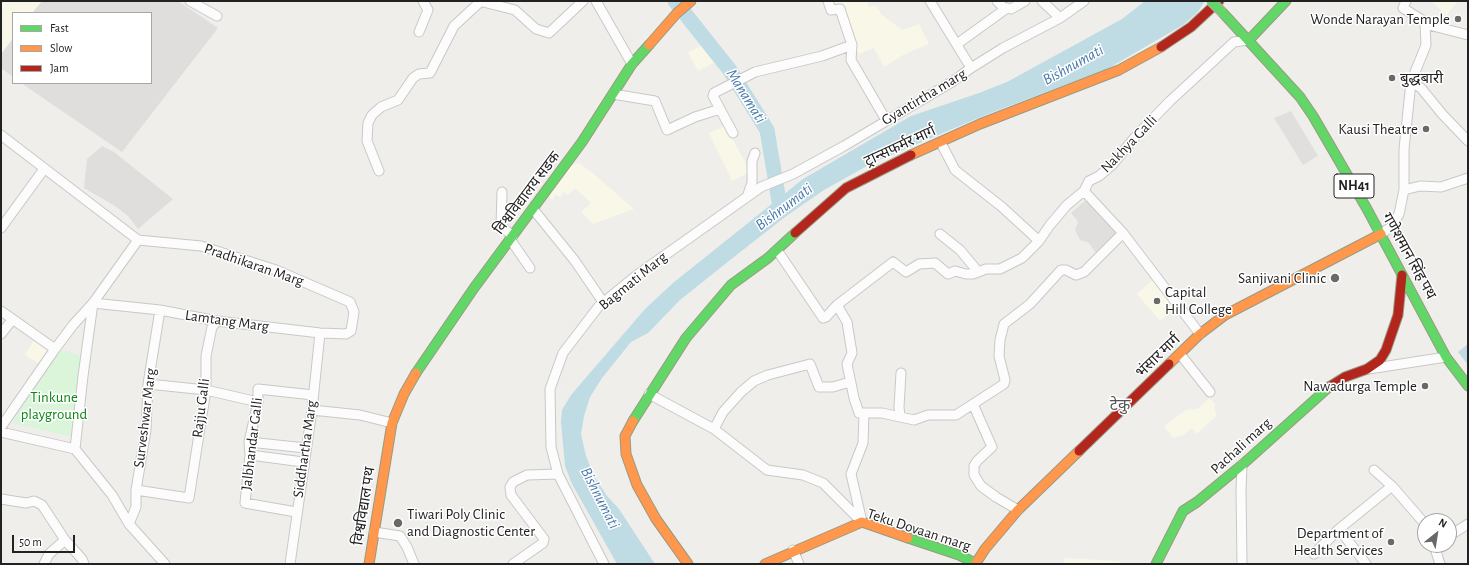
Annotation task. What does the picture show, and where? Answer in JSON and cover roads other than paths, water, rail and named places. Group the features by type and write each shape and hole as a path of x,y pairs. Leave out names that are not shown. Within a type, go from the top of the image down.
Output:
{"main road":[{"name":"विश्वविद्यालय सडक","path":"392,423 404,394 421,365 582,142 632,64 677,13 691,1"},
{"name":"गणेशमान सिंह पथ","path":"1211,1 1249,40 1300,97 1329,143 1381,234 1446,357 1460,377"},
{"name":"ट्रान्सफर्मर मार्ग","path":"688,564 656,519 637,485 626,454 625,436 639,409 686,338 731,285 777,250 826,204 846,188 903,159 980,124 1120,70 1164,45 1191,27 1219,1"},
{"path":"1249,40 1286,1"},
{"name":"भंसार मार्ग","path":"976,564 985,549 1018,510 1200,334 1225,315 1381,234"},
{"name":"Pachali marg","path":"1156,564 1183,511 1198,502 1242,465 1325,390 1345,377 1367,369 1380,360 1386,350 1398,315 1402,289 1402,274"},
{"name":"NH41","path":"1460,377 1468,386"},
{"name":"विश्वविद्याल पथ","path":"369,564 392,423"},
{"name":"Teku Dovaan marg","path":"764,564 793,550 862,522 959,555 976,564"}],"street":[{"path":"190,1 217,16"},
{"path":"419,32 428,10 423,1"},
{"path":"380,171 367,141 368,123 372,115 381,107 398,100 413,78 419,74 430,73 454,26 480,2 516,10 536,29 549,33 583,1"},
{"path":"596,1 632,64"},
{"path":"828,1 831,10 840,9 852,45 851,60 886,120"},
{"path":"930,1 971,68"},
{"path":"997,1 1003,7 1011,9 1025,1"},
{"path":"1042,1 1060,18"},
{"path":"1381,234 1391,227 1399,214 1404,190 1404,149 1411,82 1426,45 1425,24 1404,5 1395,1"},
{"name":"Gyantirtha marg","path":"761,187 793,174 844,146 952,82 971,68 1060,18 1079,2"},
{"path":"957,44 1007,8"},
{"path":"1425,24 1468,35"},
{"name":"Nakhya Galli","path":"973,274 986,269 1000,269 1022,258 1039,241 1067,205 1084,191 1089,181 1099,176 1113,164 1135,137 1170,101 1234,42 1249,40"},
{"path":"733,133 713,94 733,82 755,72 822,56 852,45"},
{"path":"1411,82 1421,88 1443,115 1468,141"},
{"path":"613,94 655,102 668,130 695,117 720,109"},
{"path":"1,135 138,240 93,303 73,325 55,349 1,427"},
{"path":"941,142 955,170 1002,207 1039,241"},
{"path":"746,197 752,183 752,161 755,154"},
{"path":"1,228 44,169"},
{"path":"1404,190 1420,186 1441,187 1468,178"},
{"name":"Bagmati Marg","path":"604,564 558,474 551,447 550,389 563,352 603,302 637,275 761,187"},
{"path":"1084,191 1123,233 1200,334"},
{"path":"502,192 502,226 512,237 530,268"},
{"path":"533,208 575,261 603,302"},
{"path":"838,305 847,322 852,353 847,364 850,382 859,413 882,413 914,420 928,415 956,415 1004,384 1005,380 999,356 1000,340 1004,324 1030,304 1061,270 1066,270 1076,275 1084,272 1123,233"},
{"path":"777,250 823,318 893,262 906,272 919,264 935,263 948,274 954,271 973,274 975,268 960,250 940,234"},
{"name":"Pradhikaran Marg","path":"138,240 201,246 276,270 350,302 354,312 351,322"},
{"path":"76,449 83,376 93,303"},
{"name":"Lamtang Marg","path":"93,303 160,310 217,320 320,333 346,334 351,331 351,322"},
{"name":"Surveshwar Marg","path":"129,524 136,506 136,490 146,430 148,384 160,310"},
{"path":"1,311 55,349"},
{"path":"1,334 12,320"},
{"name":"Rajju Galli","path":"136,490 189,498 206,390 206,356 212,327 217,320"},
{"name":"Siddhartha Marg","path":"290,564 303,462 312,410 320,333"},
{"path":"1180,354 1210,392"},
{"path":"1367,369 1446,357"},
{"path":"714,429 723,412 741,392 754,381 768,375 810,364 819,387 833,387 850,382"},
{"path":"1460,377 1468,371"},
{"path":"900,416 899,407 901,373"},
{"path":"148,384 206,390 258,402"},
{"name":"Jalbhandar Galli","path":"296,512 245,503 250,455 249,442 258,402 258,389 313,396"},
{"path":"649,394 714,429 767,470 803,475 823,483 862,522"},
{"path":"973,404 992,447 977,461 974,466 974,475 981,486 1018,510"},
{"path":"312,410 360,415 392,423"},
{"path":"862,522 851,474 863,444 864,414"},
{"path":"1,432 76,449 112,495 129,524 165,564"},
{"path":"249,442 306,448"},
{"path":"250,455 303,462"},
{"path":"1242,465 1242,564"},
{"path":"1374,470 1392,486 1417,515"},
{"path":"513,564 542,543 544,539 510,494 510,487 513,482 527,476 558,474"},
{"path":"1314,554 1339,529 1392,486"},
{"path":"1,499 26,503 34,501 42,505 65,540 82,559 84,564"},
{"path":"1,507 14,502"},
{"path":"1457,531 1468,524"},
{"path":"1339,529 1366,564"},
{"path":"374,532 400,536 407,547 414,564"},
{"path":"44,564 49,554 65,540"},
{"path":"793,550 799,564"},
{"path":"1437,553 1440,564"}],"water":[{"name":"Bishnumati","path":"1145,1 1205,1 1197,13 1183,25 1107,69 988,114 874,162 824,190 785,217 680,300 648,333 631,342 602,378 590,397 584,416 581,434 586,456 594,476 607,496 619,509 655,564 617,564 572,484 565,466 561,422 562,410 571,395 645,309 673,283 803,179 911,116 1007,82 1122,19"},
{"path":"1468,344 1468,365 1458,352"}],"waterway":[{"name":"Manamati","path":"675,1 729,69 767,130 780,207"}],"place":[{"name":"Wonde Narayan Temple","path":"1458,19"},
{"name":"बुद्धबारी","path":"1392,78"},
{"name":"Kausi Theatre","path":"1426,129"},
{"name":"Sanjivani Clinic","path":"1335,278"},
{"name":"Capital Hill College","path":"1157,301"},
{"name":"Nawadurga Temple","path":"1425,386"},
{"name":"Tiwari Poly Clinic and Diagnostic Center","path":"398,523"},
{"name":"Department of Health Services","path":"1391,542"}],"district":[{"name":"टेकु","path":"1120,405"}],"park label":[{"name":"Tinkune playground","path":"54,406"}]}
